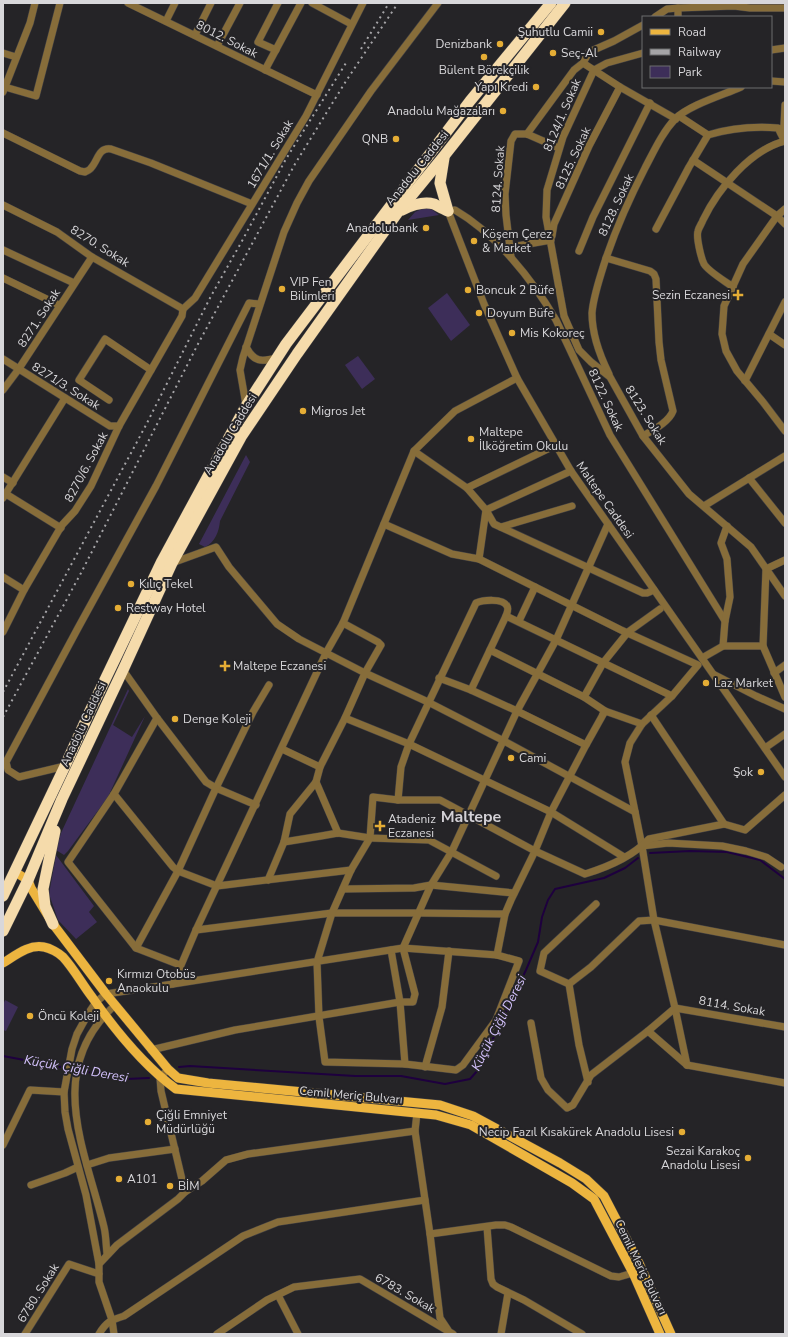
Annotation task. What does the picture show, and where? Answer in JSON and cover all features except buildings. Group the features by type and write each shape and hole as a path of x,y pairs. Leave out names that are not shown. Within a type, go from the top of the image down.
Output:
{"highway":[{"name":"Anadolu Caddesi","path":"3,931 28,880 62,799 172,563 241,437 297,354 398,212 470,101 551,3"},
{"name":"Anadolu Caddesi","path":"3,896 162,561 246,406 276,358 426,170 444,156 565,3"},
{"path":"444,156 440,183 448,211"},
{"path":"426,170 440,183"},
{"path":"398,212 414,204 423,203 434,204 448,211"},
{"path":"53,924 45,906 43,889 49,854 62,799"},
{"path":"3,882 15,872"}],"main road":[{"path":"15,872 28,880"},
{"name":"Cemil Meriç Bulvarı","path":"28,880 31,888 53,924 106,994 168,1069 178,1078 208,1083 440,1105 473,1116 586,1179 604,1196 639,1263 671,1334"},
{"name":"Cemil Meriç Bulvarı","path":"3,963 21,951 34,946 46,947 62,956 130,1046 160,1078 176,1089 436,1115 471,1125 572,1183 594,1198 633,1273 660,1334"}],"street":[{"path":"35,3 30,23 4,89 36,96 60,3"},
{"name":"8012. Sokak","path":"128,3 139,5 166,21 317,95"},
{"path":"166,21 175,3"},
{"path":"195,35 210,3"},
{"path":"217,46 240,3"},
{"path":"276,50 258,42 278,3"},
{"path":"265,70 301,3"},
{"path":"312,3 351,24"},
{"name":"1671/1. Sokak","path":"184,309 195,298 317,95 351,24 363,3"},
{"path":"246,406 240,370 242,357 284,232 297,203 309,181 371,91 438,3"},
{"path":"656,16 667,9 678,8 734,6 750,8 785,8"},
{"path":"678,8 678,16"},
{"path":"559,148 527,134 574,70 583,63 589,52 614,41 642,26"},
{"path":"772,50 785,48"},
{"path":"3,53 16,57"},
{"path":"594,70 607,63 642,53"},
{"path":"583,63 620,87 708,135 727,130 758,126 778,128 784,138 784,141 764,150 753,158 727,184 710,206 698,232 704,264 733,287"},
{"name":"8124/1. Sokak","path":"551,240 546,217 547,190 563,137 594,70"},
{"path":"772,81 785,82"},
{"name":"8125. Sokak","path":"551,240 554,224 576,174 620,87"},
{"name":"8128. Sokak","path":"610,377 603,363 595,336 592,313 596,291 610,244 632,195 660,139 677,118 686,111 739,88"},
{"path":"578,251 593,217 650,103"},
{"path":"781,133 784,126 785,105"},
{"path":"3,132 80,171 86,172 91,168 103,150 107,148 158,165 252,204"},
{"name":"8124. Sokak","path":"511,257 505,194 511,141 515,134 527,134"},
{"path":"656,228 708,135"},
{"path":"693,160 776,216 785,224"},
{"name":"8270. Sokak","path":"3,206 57,232 92,257 184,309"},
{"path":"785,209 776,216 743,264 724,306 722,334 726,351 737,371 785,431"},
{"name":"8122. Sokak","path":"448,211 455,210 470,219 511,257 549,307 610,435 725,621"},
{"name":"Maltepe Caddesi","path":"448,211 484,304 518,378 571,471 785,777"},
{"path":"502,249 551,240"},
{"name":"8123. Sokak","path":"551,240 564,316 579,350 610,377 643,436 689,494 751,546 785,596"},
{"path":"3,250 74,283"},
{"name":"8271. Sokak","path":"3,390 18,370 92,257"},
{"path":"606,258 650,271 654,274 656,279 659,342 673,410 671,416 658,427 643,436"},
{"path":"3,278 59,306"},
{"path":"745,381 785,302"},
{"path":"65,766 19,777 8,770 6,762 156,486 249,303 259,304"},
{"path":"549,307 564,316"},
{"name":"8270/6. Sokak","path":"3,632 24,590 62,525 75,511 91,486 119,426 182,316 184,309"},
{"path":"769,334 785,345"},
{"path":"109,400 79,380 105,339 151,370"},
{"path":"246,347 255,359 266,361 276,358"},
{"name":"8271/3. Sokak","path":"3,359 18,370 110,426 119,426"},
{"path":"173,984 196,930 218,886 326,653 343,623 414,451 455,411 518,378"},
{"path":"61,528 5,496 64,398"},
{"path":"467,488 556,444"},
{"path":"414,451 467,488 486,510 494,524 643,593 654,590"},
{"path":"704,506 785,456"},
{"path":"486,510 571,471"},
{"path":"3,477 13,483"},
{"path":"749,478 785,523"},
{"path":"501,527 572,506"},
{"path":"479,558 486,510"},
{"path":"384,524 452,554 479,558 621,630 698,665 672,696 642,724 630,742 625,762 636,812 654,920 687,1065"},
{"path":"152,1050 235,1030 319,1017 400,1002 413,1002 415,994 403,948 431,885 452,851 517,711 556,640 573,605 608,524"},
{"path":"723,646 725,621 730,597 727,559 721,543 727,526"},
{"path":"172,563 216,547 229,567 277,624 299,639 504,741 636,812"},
{"path":"785,560 766,569 763,646 785,697"},
{"path":"3,577 24,590"},
{"path":"519,621 535,587"},
{"path":"398,800 401,767 409,744 476,602 484,600 503,602 507,606 508,610 506,616 472,690"},
{"path":"584,698 603,663 628,632 660,609"},
{"path":"506,616 672,696"},
{"path":"268,880 284,842 290,814 316,782 320,767 345,718 365,673 381,645 343,623"},
{"path":"702,658 723,646 763,646"},
{"path":"490,650 584,698 605,711 642,724"},
{"path":"774,673 785,665"},
{"path":"123,670 157,718 206,782 216,788 256,805"},
{"path":"713,674 785,709"},
{"path":"439,678 472,690 586,745"},
{"path":"136,948 178,871 253,712 269,685"},
{"path":"497,955 505,914 514,893 569,776 605,711"},
{"path":"569,776 605,711"},
{"path":"651,716 724,824"},
{"path":"157,718 114,794 68,862 136,948 180,965"},
{"path":"345,718 409,744 551,812 624,857"},
{"path":"765,748 785,734"},
{"path":"282,749 320,767"},
{"path":"316,782 338,833"},
{"path":"114,794 173,867 178,871 218,886 351,870"},
{"path":"114,1334 112,1320 99,1282 99,1264 89,1209 65,1112 64,1092 70,1056 79,1029 96,1002 106,994 317,962 403,948 497,955 519,961 496,1020 463,1065 456,1070 405,1064 325,1062 319,1017 317,962 332,913 351,870 370,838 373,796 398,800 440,800 535,851 585,874 605,868 642,846 650,839 724,824 745,830 785,794"},
{"path":"284,842 338,833 370,838 429,840 496,876"},
{"path":"642,846 668,843 722,846 746,850 766,857 781,867"},
{"path":"343,889 414,888 431,885 514,893"},
{"path":"569,984 540,971 544,953 596,904"},
{"path":"196,930 332,913 505,914"},
{"path":"569,984 591,967 639,921 654,920 785,945"},
{"path":"391,950 400,1002 405,1064"},
{"path":"425,1067 442,1007 449,951"},
{"path":"569,984 579,1045 588,1082"},
{"path":"107,1254 104,1228 87,1165 75,1110 74,1095 80,1058 91,1032 105,1014 115,1005"},
{"path":"531,1023 541,1078 548,1090 567,1108 573,1105 591,1075 675,1008"},
{"name":"8114. Sokak","path":"675,1008 785,1027"},
{"path":"648,1031 687,1065 785,1083"},
{"path":"168,1069 160,1078 161,1091 185,1192"},
{"path":"3,1145 30,1090 64,1092"},
{"path":"417,1113 416,1131 440,1318 451,1333"},
{"path":"99,1264 107,1254 122,1241 178,1199 185,1192 202,1181 226,1160 248,1154 416,1131"},
{"path":"87,1165 109,1158 175,1149"},
{"path":"31,1185 65,1173 78,1166"},
{"path":"99,1334 104,1326 112,1320 124,1316 243,1236 278,1222 425,1200"},
{"path":"430,1234 505,1225 611,1276 619,1277 633,1273"},
{"path":"487,1226 493,1284 496,1287 524,1300 582,1334"},
{"name":"6780. Sokak","path":"25,1334 69,1264 99,1274"},
{"name":"6783. Sokak","path":"217,1334 267,1300 294,1287 360,1279 451,1333"},
{"path":"501,1334 508,1293"},
{"path":"278,1295 298,1334"}],"green space":[{"path":"424,208 430,208 439,215 408,220 415,212"},
{"path":"447,293 470,325 451,341 428,308"},
{"path":"358,356 375,379 362,389 345,365"},
{"path":"246,455 250,462 220,521 216,536 205,547 199,544"},
{"path":"128,689 129,691 113,725 132,737 145,716 108,797 64,855 56,850 61,833"},
{"path":"56,855 94,906 89,912 97,922 76,939 58,920 49,894"},
{"path":"5,1000 18,1007 6,1031 3,1030 3,1005"}],"waterway":[{"name":"Küçük Çiğli Deresi","path":"650,853 690,851 727,852 760,860 785,879"},
{"name":"Küçük Çiğli Deresi","path":"179,1067 190,1066 355,1076 401,1076 445,1084 470,1079 478,1070 526,970 538,942 542,917 548,900 555,889 604,878 625,868 638,858"},
{"name":"Küçük Çiğli Deresi","path":"3,1056 67,1068"},
{"name":"Küçük Çiğli Deresi","path":"71,1069 126,1079 149,1078"}],"railway":[{"path":"361,49 389,3"},
{"path":"3,717 81,573 198,344 295,164 346,81 398,3"},
{"path":"3,692 146,425 211,296 286,159 346,63"}],"place":[{"name":"Şuhutlu Camii","path":"601,32"},
{"name":"Denizbank","path":"500,44"},
{"name":"Seç-Al","path":"553,53"},
{"name":"Bülent Börekçilik","path":"484,57"},
{"name":"Yapı Kredi","path":"536,87"},
{"name":"Anadolu Mağazaları","path":"503,111"},
{"name":"QNB","path":"396,139"},
{"name":"Anadolubank","path":"426,228"},
{"name":"Köşem Çerez & Market","path":"474,241"},
{"name":"VIP Fen Bilimleri","path":"282,289"},
{"name":"Boncuk 2 Büfe","path":"468,290"},
{"name":"Sezin Eczanesi","path":"738,295"},
{"name":"Doyum Büfe","path":"479,313"},
{"name":"Mis Kokoreç","path":"512,333"},
{"name":"Migros Jet","path":"303,411"},
{"name":"Maltepe İlköğretim Okulu","path":"471,439"},
{"name":"Kılıç Tekel","path":"131,584"},
{"name":"Restway Hotel","path":"118,608"},
{"name":"Maltepe Eczanesi","path":"225,666"},
{"name":"Laz Market","path":"706,683"},
{"name":"Denge Koleji","path":"175,719"},
{"name":"Cami","path":"511,758"},
{"name":"Şok","path":"761,772"},
{"name":"Atadeniz Eczanesi","path":"380,826"},
{"name":"Kırmızı Otobüs Anaokulu","path":"109,981"},
{"name":"Öncü Koleji","path":"30,1016"},
{"name":"Çiğli Emniyet Müdürlüğü","path":"148,1122"},
{"name":"Necip Fazıl Kısakürek Anadolu Lisesi","path":"682,1132"},
{"name":"Sezai Karakoç Anadolu Lisesi","path":"748,1158"},
{"name":"A101","path":"119,1179"},
{"name":"BİM","path":"170,1186"}],"district":[{"name":"Maltepe","path":"471,817"}]}
